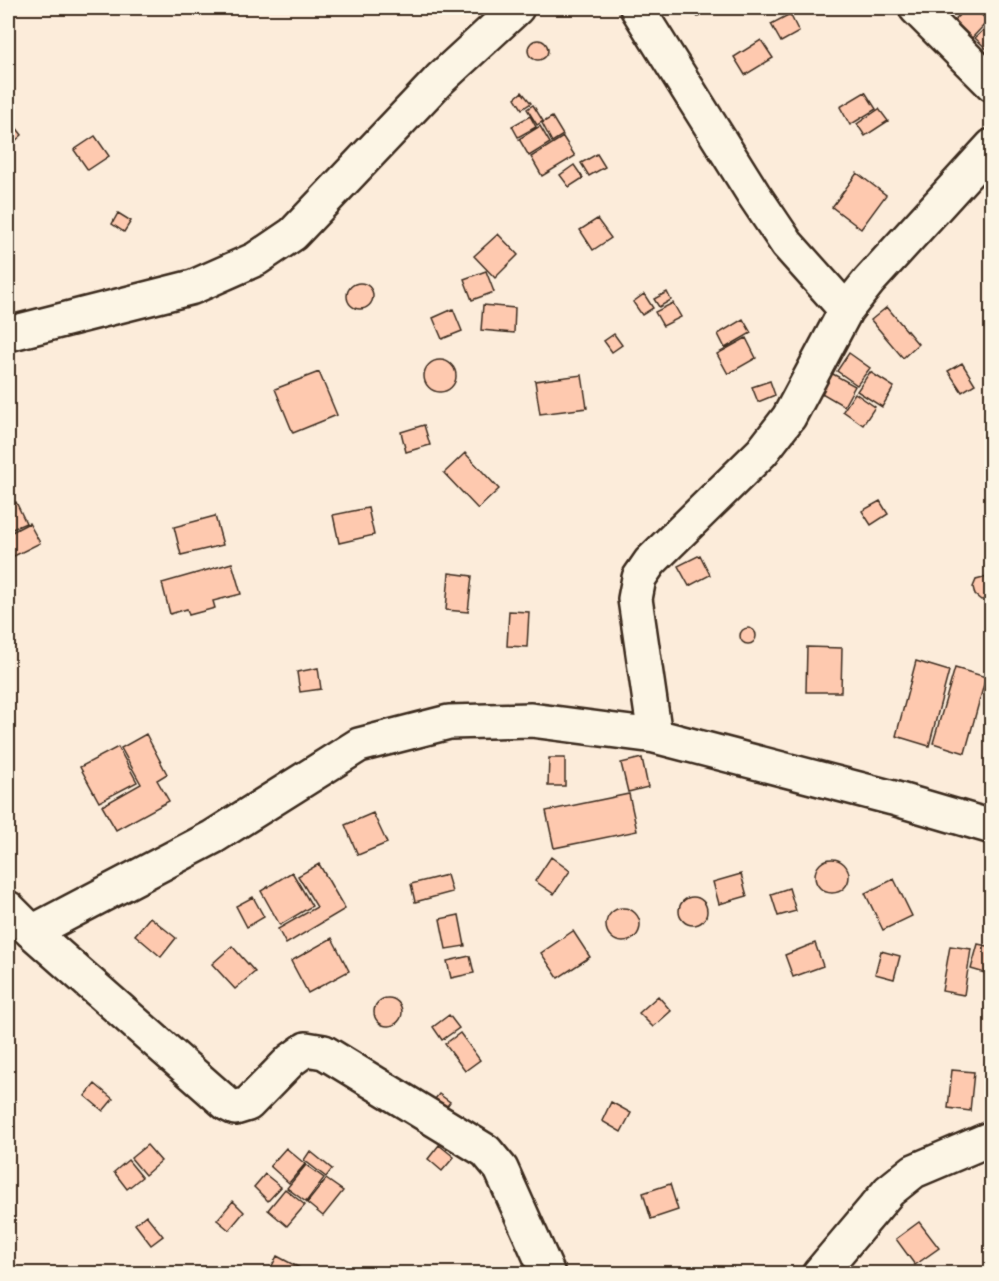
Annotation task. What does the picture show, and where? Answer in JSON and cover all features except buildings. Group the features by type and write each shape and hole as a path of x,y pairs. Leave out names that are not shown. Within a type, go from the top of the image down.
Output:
{"street":[{"path":"8,334 193,287 256,259 293,234 440,79 517,8"},
{"path":"637,8 787,244 846,310"},
{"path":"916,8 992,84"},
{"path":"655,736 635,599 639,578 650,562 762,452 789,417 846,310 869,280 992,146"},
{"path":"32,932 213,837 359,745 449,722 531,720 655,736 893,798 992,827"},
{"path":"8,908 32,932 227,1104 235,1108 248,1104 291,1060 306,1050 324,1052 486,1151 501,1169 548,1274"},
{"path":"819,1274 889,1191 914,1171 992,1138"}]}
